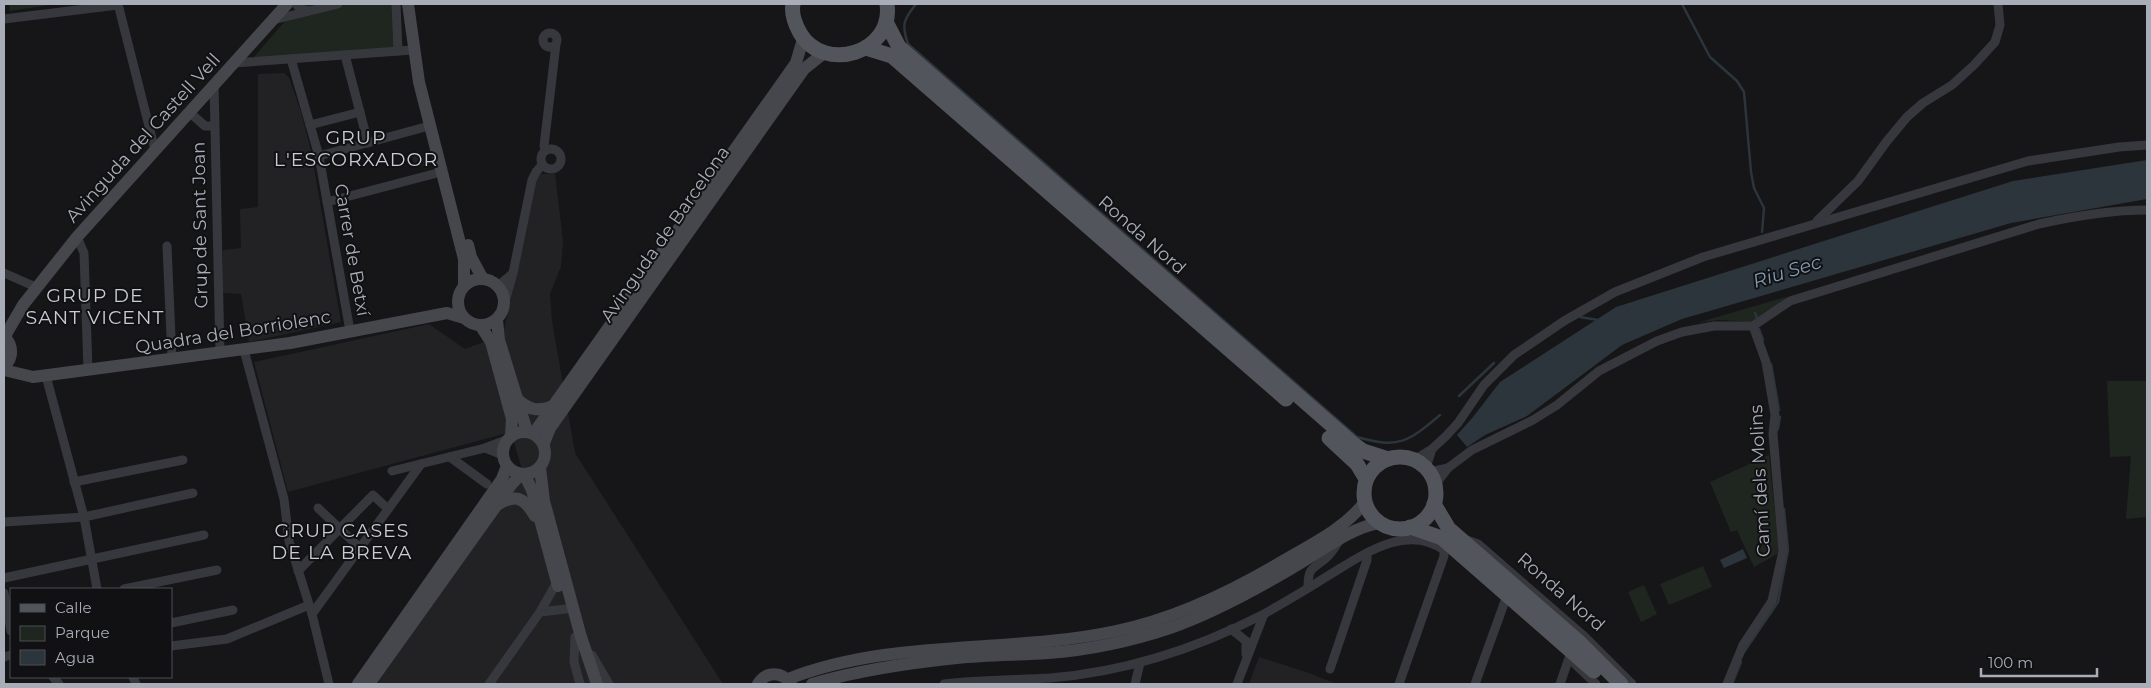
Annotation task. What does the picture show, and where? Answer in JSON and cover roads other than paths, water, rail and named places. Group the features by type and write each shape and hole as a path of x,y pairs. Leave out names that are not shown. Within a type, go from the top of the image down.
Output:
{"main road":[{"name":"Avinguda del Castell Vell","path":"6,338 29,299 77,237 287,4"},
{"path":"408,4 413,50 429,126 464,259 464,286 458,301 447,313"},
{"path":"416,4 423,68 436,125 471,257 482,279"},
{"path":"793,4 792,9 796,26 803,39 812,47 824,53 840,56 856,53 866,48 879,35 886,22 887,4"},
{"name":"Ronda Nord","path":"886,22 899,47 1350,442 1363,451 1388,459"},
{"name":"Avinguda de Barcelona","path":"530,432 555,405 796,63 803,39"},
{"name":"Ronda Nord","path":"866,48 892,56 1344,450 1357,464 1366,479"},
{"name":"Avinguda de Barcelona","path":"544,443 555,420 804,69 824,53"},
{"path":"369,684 496,506 522,474 533,473 540,468 546,458 544,443 530,432 517,399 499,340 500,314 504,296 498,286 491,281 482,279 472,281 464,286"},
{"path":"458,301 459,310 464,318 480,326 489,324 500,314"},
{"name":"Quadra del Borriolenc","path":"4,370 33,377 46,376 244,350 447,313 464,318"},
{"path":"358,684 502,479 512,419 491,342 480,326"},
{"path":"6,338 7,362 23,374"},
{"path":"517,399 526,408 535,411 555,405"},
{"path":"509,438 530,432"},
{"path":"1401,457 1426,471 1434,504 1426,518 1410,527 1396,529 1379,523 1369,514 1365,502 1366,479 1375,467 1388,459 1401,457"},
{"path":"505,460 522,474 532,490 566,609 597,684"},
{"path":"540,468 544,501 590,684"},
{"path":"496,506 507,499 519,499 528,504 540,522"},
{"path":"758,684 762,678 770,674 780,674 790,682 841,663 884,656 957,647 1048,641 1117,631 1206,602 1256,577 1350,520 1365,502"},
{"name":"Ronda Nord","path":"1434,504 1449,529 1580,643 1621,684"},
{"path":"812,684 843,675 907,664 958,658 1049,653 1120,642 1170,628 1210,612 1261,587 1356,530 1379,523"},
{"name":"Ronda Nord","path":"1410,527 1442,538 1574,652 1607,684"}],"street":[{"path":"4,19 118,4 155,150"},
{"path":"296,4 301,9 308,11"},
{"path":"272,21 338,4"},
{"path":"396,4 398,51"},
{"path":"1815,223 1858,181 1886,141 1907,117 1923,103 1952,85 1995,42 2000,25 1998,4"},
{"path":"546,150 544,146 553,60 552,46"},
{"path":"234,63 413,50"},
{"path":"345,55 368,143"},
{"name":"Carrer de Betxí","path":"292,59 319,156 350,331"},
{"name":"Grup de Sant Joan","path":"214,84 220,353"},
{"name":"Grup de Sant Joan","path":"189,112 204,126 214,126"},
{"path":"310,125 360,112"},
{"path":"319,156 429,126"},
{"path":"1426,471 1432,449 1458,423 1484,385 1514,355 1564,321 1624,288 1703,257 2028,161 2119,147 2147,145"},
{"path":"552,148 557,150 562,160 561,164 555,169 548,170 542,165 540,160 546,150 552,148"},
{"path":"500,314 513,272 532,180 542,165"},
{"path":"327,202 441,172"},
{"path":"1426,471 1448,468 1472,450 1533,420 1557,405 1599,371 1656,341 1682,332 1714,326 1753,326 1790,301 2039,224 2080,215 2122,210 2147,210"},
{"path":"77,237 84,253 88,370"},
{"path":"167,246 172,359"},
{"path":"498,286 513,272"},
{"path":"4,273 38,288"},
{"name":"Camí dels Molins","path":"1727,684 1743,645 1772,601 1783,551 1773,434 1775,415 1766,362 1753,326"},
{"path":"244,350 284,499 290,541 312,614 329,684"},
{"path":"46,376 84,517 97,588"},
{"path":"392,471 485,448 509,438"},
{"path":"485,448 505,460"},
{"path":"1426,471 1432,449"},
{"path":"450,457 486,484"},
{"path":"74,482 183,460"},
{"path":"312,614 421,464"},
{"path":"1426,471 1448,468"},
{"path":"4,522 84,517 193,493"},
{"path":"298,571 373,494 388,509"},
{"path":"318,508 360,548"},
{"path":"4,578 204,535"},
{"name":"Ronda Nord","path":"1459,537 1478,544 1504,566 1597,648 1632,684"},
{"path":"1308,588 1308,576 1312,568 1327,557 1339,540"},
{"path":"944,684 1051,681 1140,662 1176,652 1264,614 1367,552 1406,540 1424,540 1436,544 1444,550 1444,556 1399,684"},
{"path":"1330,668 1368,560 1367,552"},
{"name":"Ronda Nord","path":"1468,559 1473,573 1596,684"},
{"path":"129,588 217,570"},
{"path":"489,684 540,612 557,582"},
{"path":"4,593 10,626"},
{"path":"1475,684 1505,601"},
{"path":"172,646 228,639 309,605"},
{"path":"540,612 566,609"},
{"path":"172,623 233,610"},
{"path":"1237,684 1264,614"},
{"path":"1250,620 1256,633"},
{"path":"1246,657 1246,641 1250,620"},
{"path":"1232,629 1246,641"},
{"path":"578,637 574,662 580,684"},
{"path":"578,637 609,684"},
{"path":"1560,684 1569,658"},
{"path":"1135,684 1140,662"}],"water":[{"name":"Riu Sec","path":"2147,160 2147,199 2011,223 1682,319 1622,345 1527,416 1485,435 1467,447 1457,435 1500,382 1616,307 2013,181"},
{"path":"1743,549 1747,558 1724,568 1720,560"}],"waterway":[{"path":"916,4 905,22 904,27 908,44 1357,437 1371,441 1402,441 1419,432 1440,415"},
{"path":"1682,4 1710,57 1737,81 1744,92 1751,172 1754,188 1764,208 1762,232"},
{"path":"1755,313 1757,318"},
{"path":"1580,317 1598,320"},
{"path":"1759,329 1763,340"},
{"path":"1459,396 1494,363"},
{"path":"1771,364 1779,410"},
{"path":"1778,429 1780,417"},
{"path":"1744,652 1778,602 1788,550 1784,509"},
{"path":"1732,684 1741,662"}],"district":[{"name":"GRUP L'ESCORXADOR","path":"356,148"},
{"name":"GRUP DE SANT VICENT","path":"95,306"},
{"name":"GRUP CASES DE LA BREVA","path":"342,541"}]}
